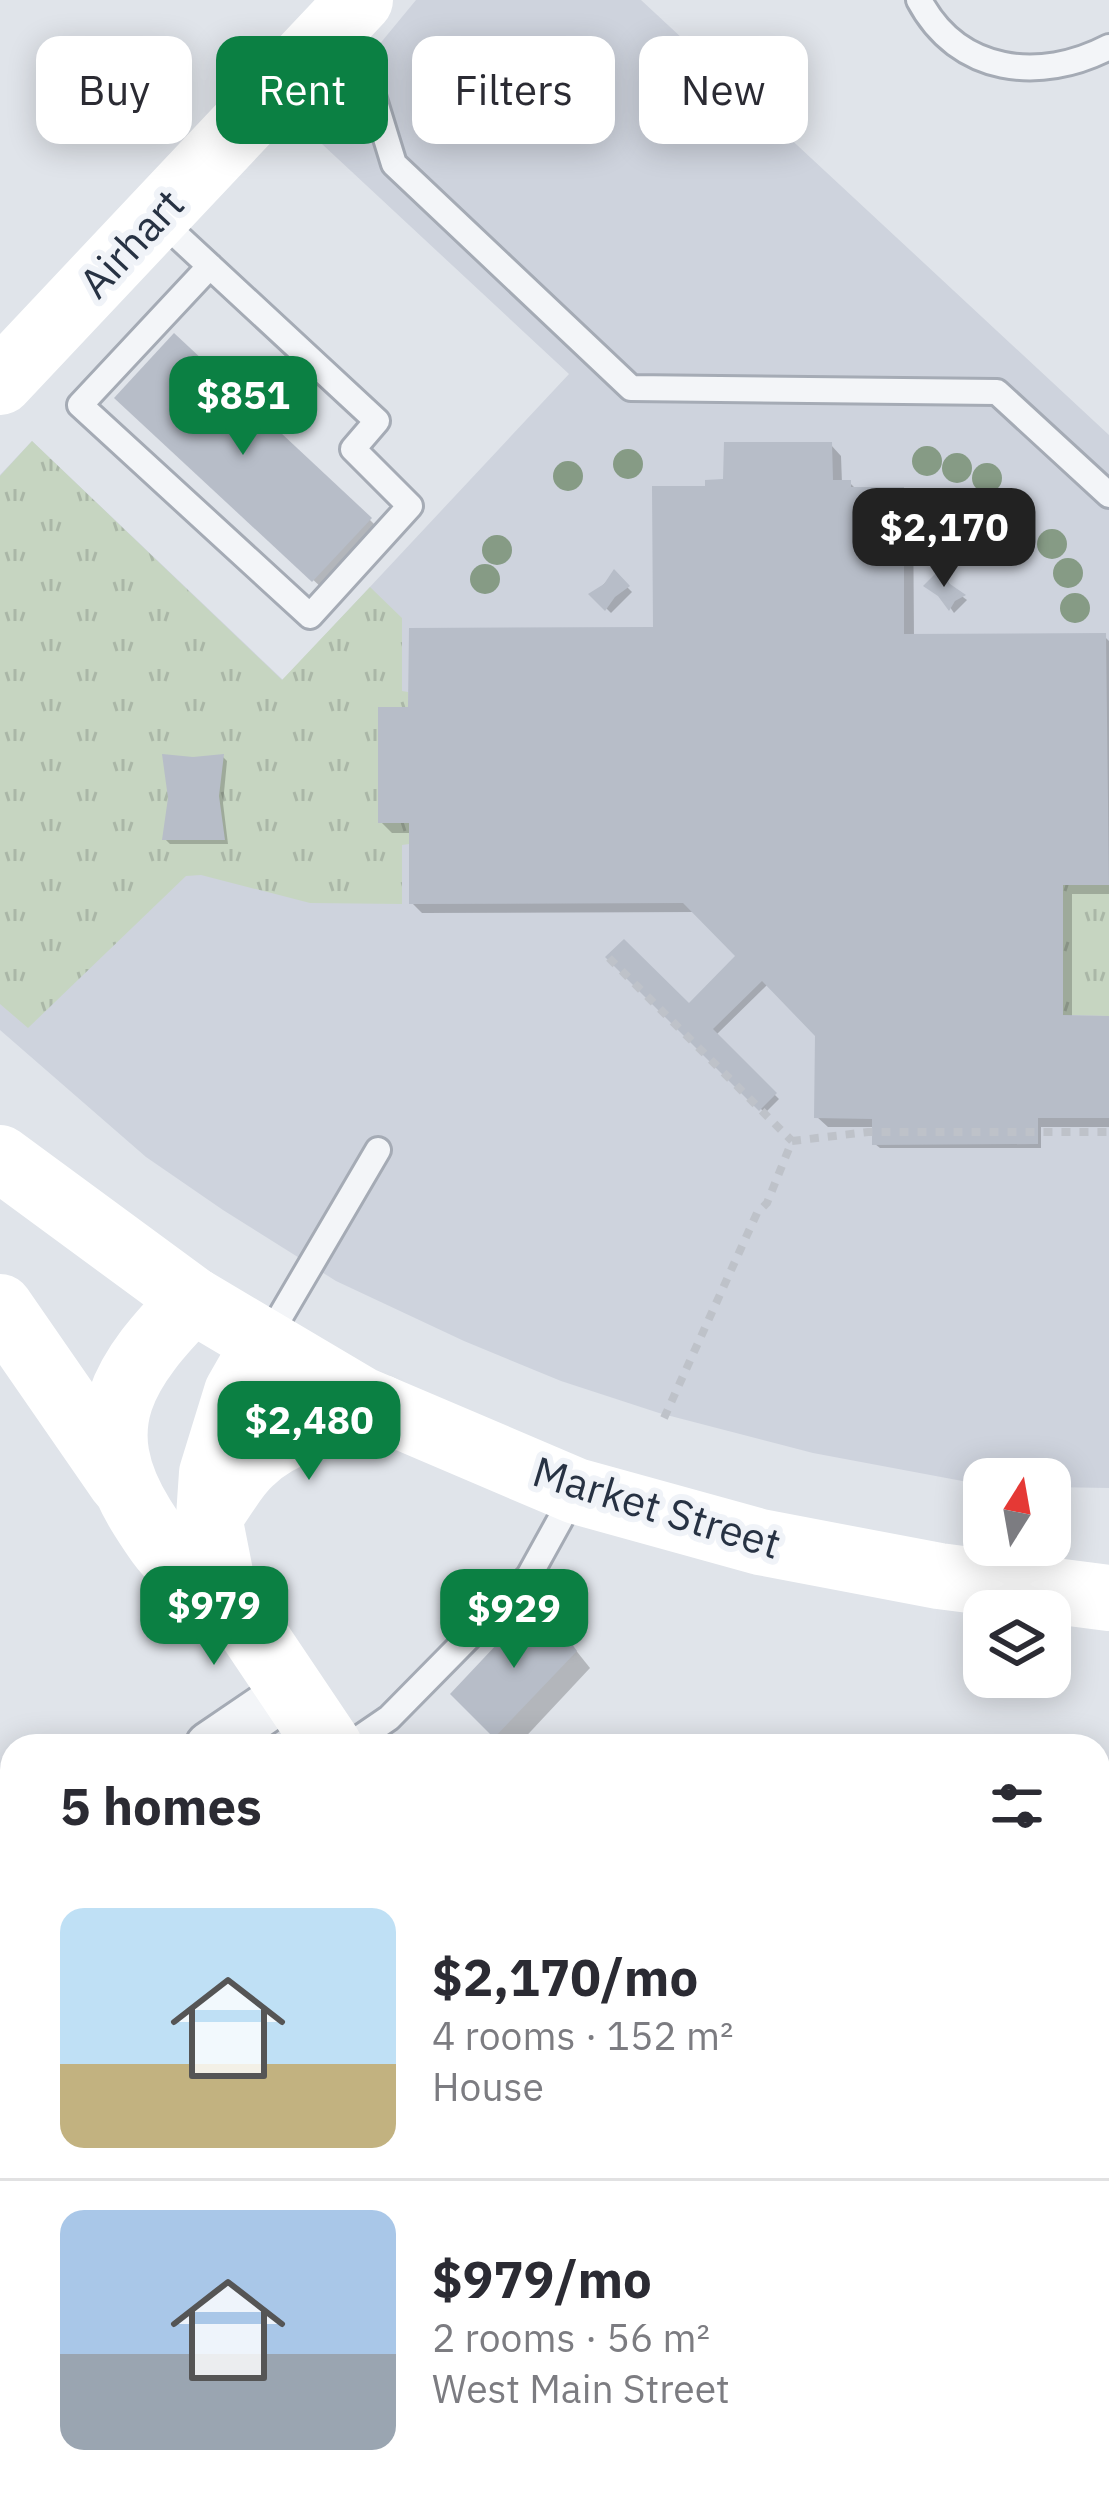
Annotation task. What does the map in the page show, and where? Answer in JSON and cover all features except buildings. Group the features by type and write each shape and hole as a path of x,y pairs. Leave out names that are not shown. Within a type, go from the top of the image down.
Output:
{"main road":[{"name":"Airhart","path":"0,382 341,21"},
{"name":"Market Street","path":"0,1158 193,1300 265,1343 381,1408 576,1491 805,1550 940,1576 1109,1598"},
{"path":"121,1482 114,1448 122,1388 162,1331 193,1300"},
{"path":"0,1307 160,1544 185,1573 223,1588"},
{"path":"265,1343 236,1391 212,1474 209,1517 223,1588 321,1734"},
{"path":"209,1517 250,1461 280,1440 381,1408"}],"street":[{"path":"228,1734 291,1691"}],"lane":[{"path":"919,0 929,19 974,59 1018,69 1063,67 1109,47"},
{"path":"341,21 370,86 394,164 631,388 997,392 1109,495"},
{"path":"156,217 210,266 377,421 353,449 410,506 310,616 80,405 210,266"},
{"path":"265,1343 378,1150"},
{"path":"366,1734 389,1718 530,1576 576,1491"}],"path":[{"path":"609,958 792,1141"},
{"path":"792,1141 868,1132 1109,1132"},
{"path":"664,1418 792,1141"}],"shaded area":[{"path":"416,0 641,0 680,36 639,36 639,144 796,144 1109,435 1109,1488 1071,1487 1071,1458 963,1458 963,1481 813,1453 659,1413 561,1381 464,1341 336,1281 223,1210 146,1157 0,1030 0,475 32,441 283,680 569,374 322,144 388,144 386,36"}],"green space":[{"path":"32,441 282,680 370,587 402,618 402,691 408,692 408,707 378,708 378,822 409,823 409,844 402,845 402,904 310,903 201,875 186,876 28,1028 0,1004 0,476"},
{"path":"1063,885 1109,885 1109,1016 1063,1015"}]}
